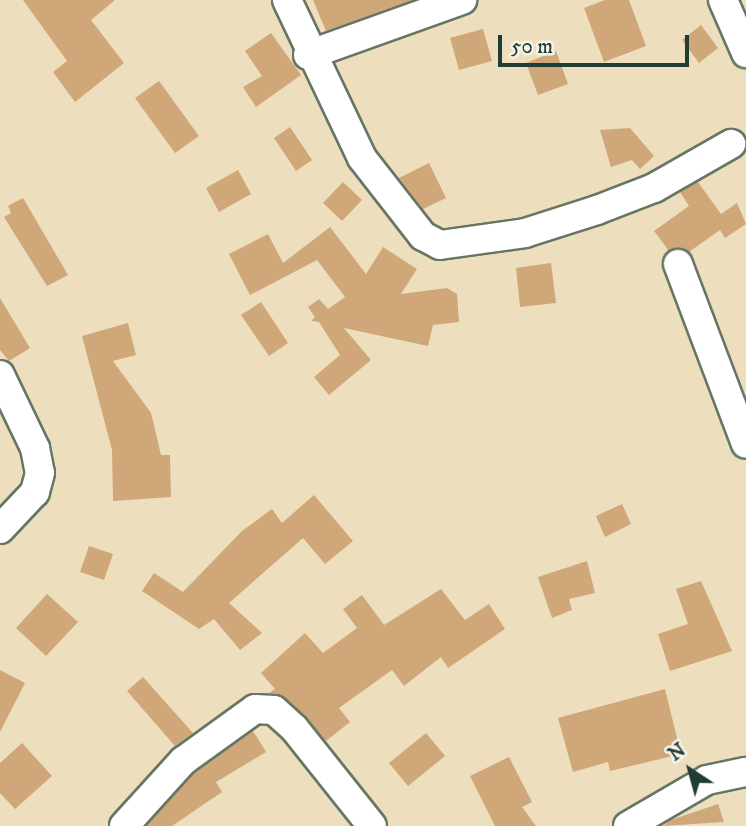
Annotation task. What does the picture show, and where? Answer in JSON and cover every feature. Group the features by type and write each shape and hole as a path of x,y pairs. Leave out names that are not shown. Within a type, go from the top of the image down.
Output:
{"street":[{"path":"287,0 308,55 362,158 423,236 440,244 525,233 597,210 654,188 731,144"},
{"path":"308,55 463,0"},
{"path":"723,0 746,53"},
{"path":"678,264 746,444"},
{"path":"0,375 35,448 40,473 35,492 0,529"},
{"path":"124,826 183,761 255,709 274,710 294,728 372,826"},
{"path":"628,826 707,780 746,772"}],"building":[{"path":"23,0 115,0 91,20 124,63 75,102 53,72 67,61"},
{"path":"313,0 413,0 326,31"},
{"path":"605,0 629,0 646,46 604,62 584,8"},
{"path":"701,25 718,48 699,63 682,40"},
{"path":"483,29 492,61 459,70 450,38"},
{"path":"271,33 301,75 256,107 243,87 262,76 245,51"},
{"path":"556,51 568,84 538,95 526,63"},
{"path":"159,81 199,136 175,153 135,98"},
{"path":"290,127 312,160 296,171 274,138"},
{"path":"630,128 654,156 640,169 632,160 611,167 600,130"},
{"path":"429,163 446,198 423,209 399,178"},
{"path":"238,170 251,194 219,212 206,188"},
{"path":"343,182 362,200 342,221 323,203"},
{"path":"698,182 721,214 737,203 746,224 725,238 720,230 689,252 669,251 654,231 689,206 680,192"},
{"path":"23,198 68,275 47,286 4,217 11,213 8,206"},
{"path":"330,227 366,274 383,247 417,269 401,294 447,288 457,294 459,322 433,325 428,346 344,328 371,360 329,395 314,377 340,355 319,322 311,321 315,317 308,307 319,299 328,309 345,297 317,260 250,295 229,254 268,234 283,263"},
{"path":"551,263 556,303 520,307 516,268"},
{"path":"0,298 30,348 9,361 0,350"},
{"path":"261,302 288,343 269,356 241,315"},
{"path":"128,323 136,355 113,361 151,413 161,455 170,455 171,497 113,501 112,450 82,336"},
{"path":"314,495 353,541 325,564 303,538 229,603 262,633 240,650 214,619 199,629 142,591 154,573 183,592 242,531 272,509 282,523"},
{"path":"622,504 631,524 605,537 596,516"},
{"path":"89,546 113,554 104,580 80,572"},
{"path":"587,561 595,593 569,599 572,610 552,618 538,577"},
{"path":"701,581 732,651 670,671 658,634 688,624 676,589"},
{"path":"441,589 465,620 489,604 505,629 448,668 441,657 404,686 392,670 339,708 350,722 326,741 285,698 269,693 275,689 261,673 305,633 323,653 357,628 343,609 362,595 384,625"},
{"path":"47,594 78,622 46,656 16,628"},
{"path":"0,670 25,683 0,732"},
{"path":"143,677 193,733 175,746 127,691"},
{"path":"665,689 681,754 610,771 608,762 573,772 558,718"},
{"path":"253,731 266,752 216,782 222,792 172,826 146,826 194,773"},
{"path":"426,733 445,756 408,786 389,763"},
{"path":"22,743 52,776 15,809 0,793 0,763"},
{"path":"509,757 532,802 522,807 536,826 495,826 470,776"},
{"path":"718,804 724,822 663,826 671,820"}]}
